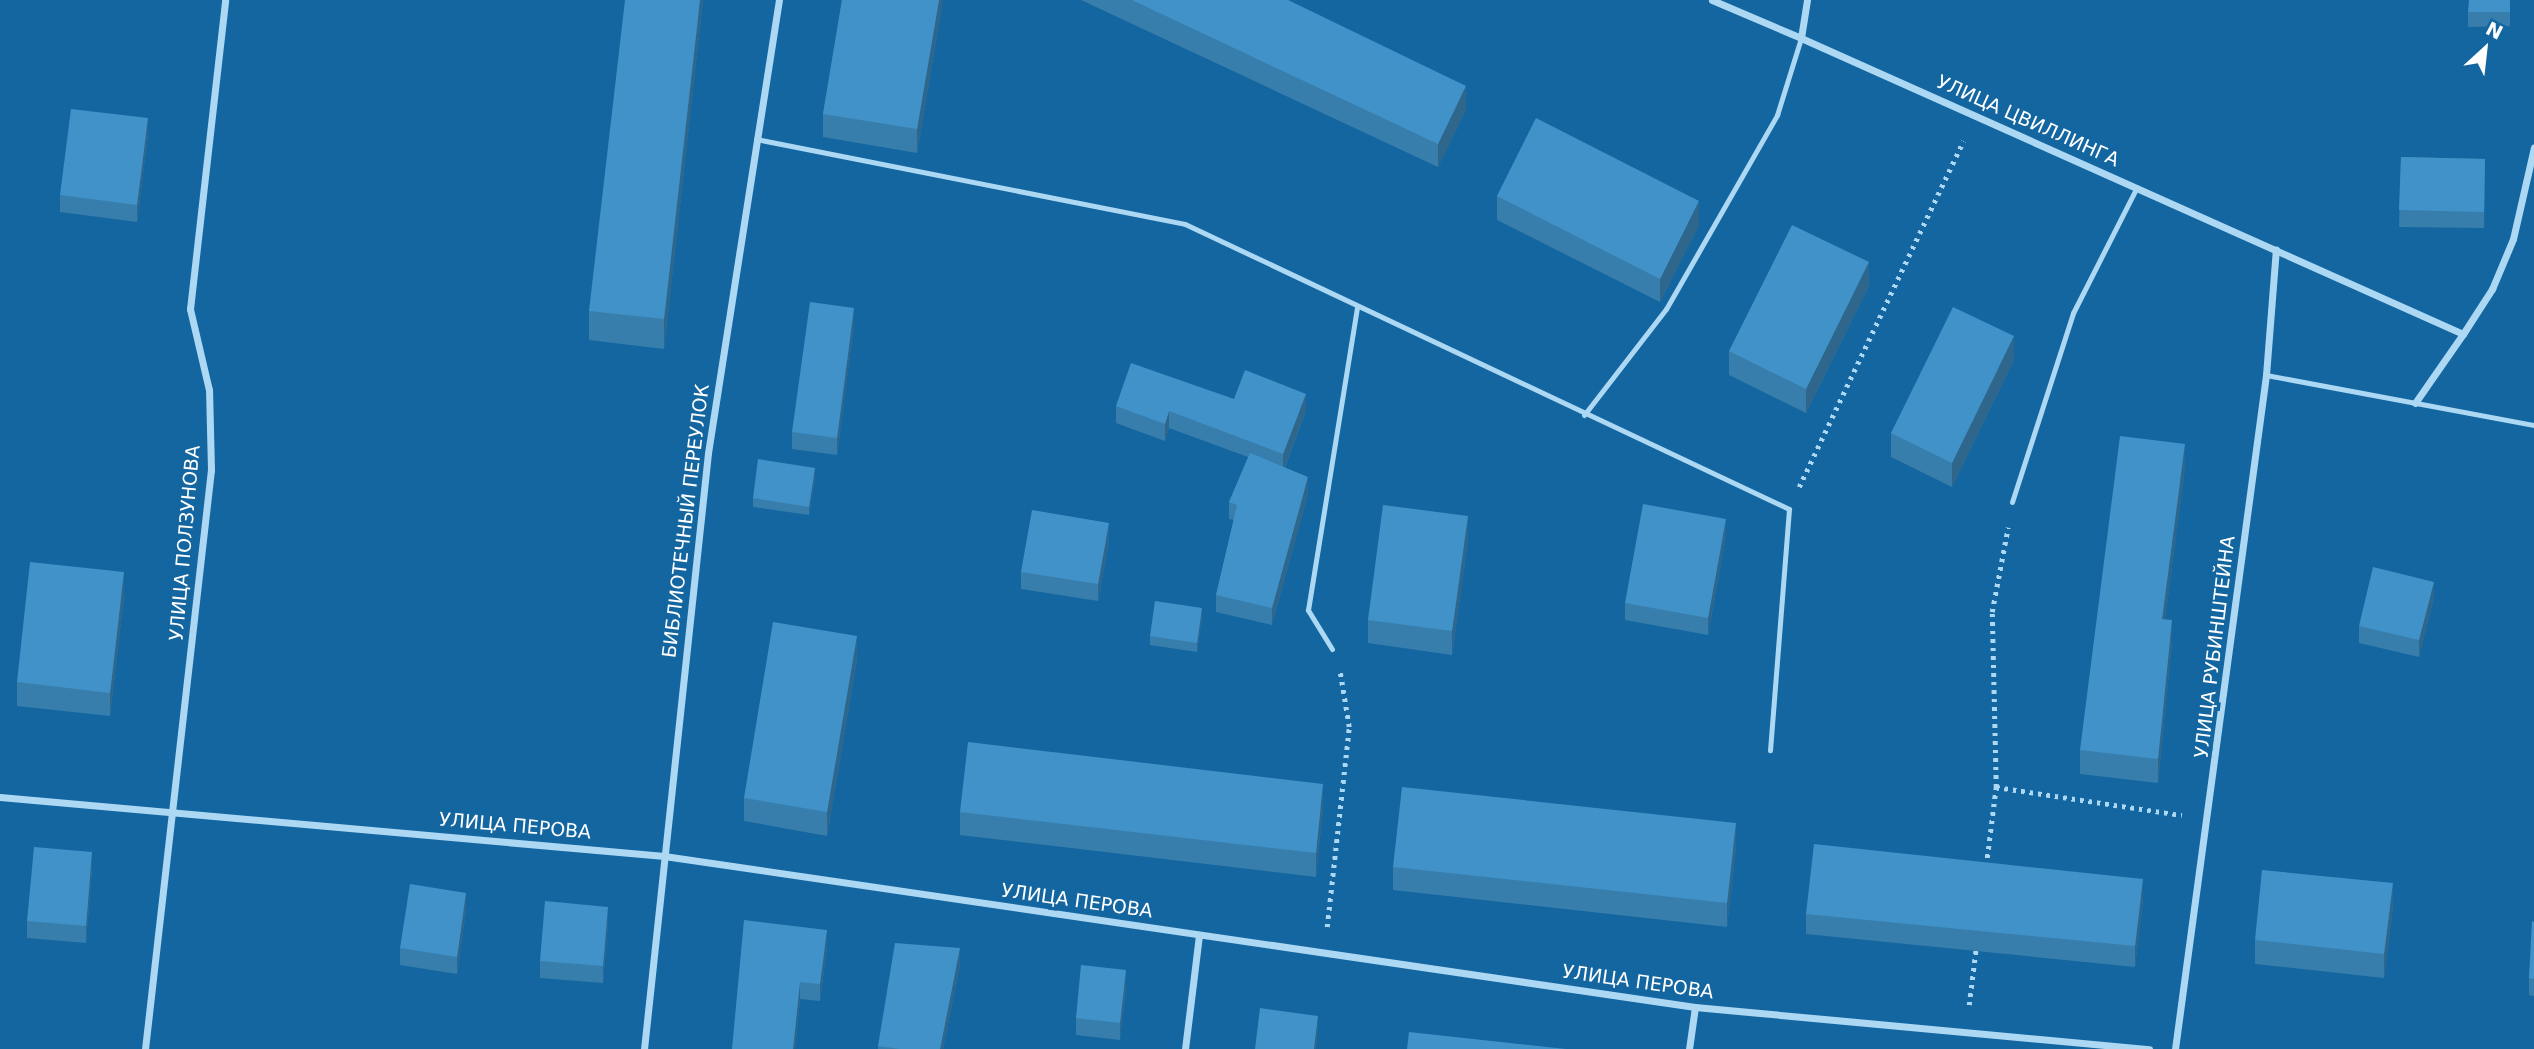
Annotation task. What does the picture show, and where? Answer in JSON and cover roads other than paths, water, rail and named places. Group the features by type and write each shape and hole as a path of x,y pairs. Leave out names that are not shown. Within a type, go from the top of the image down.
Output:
{"street":[{"name":"УЛИЦА ПОЛЗУНОВА","path":"145,1049 211,470 209,390 190,309 225,0"},
{"name":"БИБЛИОТЕЧНЫЙ ПЕРЕУЛОК","path":"644,1049 708,453 779,0"},
{"name":"УЛИЦА ЦВИЛЛИНГА","path":"1712,0 2276,248 2463,334"},
{"path":"1801,38 1807,0"},
{"path":"2415,403 2492,289 2512,239 2534,147"},
{"name":"УЛИЦА РУБИНШТЕЙНА","path":"2175,1049 2266,375 2276,248"},
{"name":"УЛИЦА ПЕРОВА","path":"0,797 172,810 664,856 1695,1007 2149,1049"},
{"path":"1185,1049 1199,934"},
{"path":"1689,1049 1695,1007"}],"lane":[{"path":"1584,415 1673,297 1777,115 1801,38"},
{"path":"756,139 1185,224 1357,308 1789,509 1770,750"},
{"path":"2012,502 2073,313 2137,187"},
{"path":"1332,649 1308,610 1357,308"},
{"path":"2266,375 2534,425"}]}
